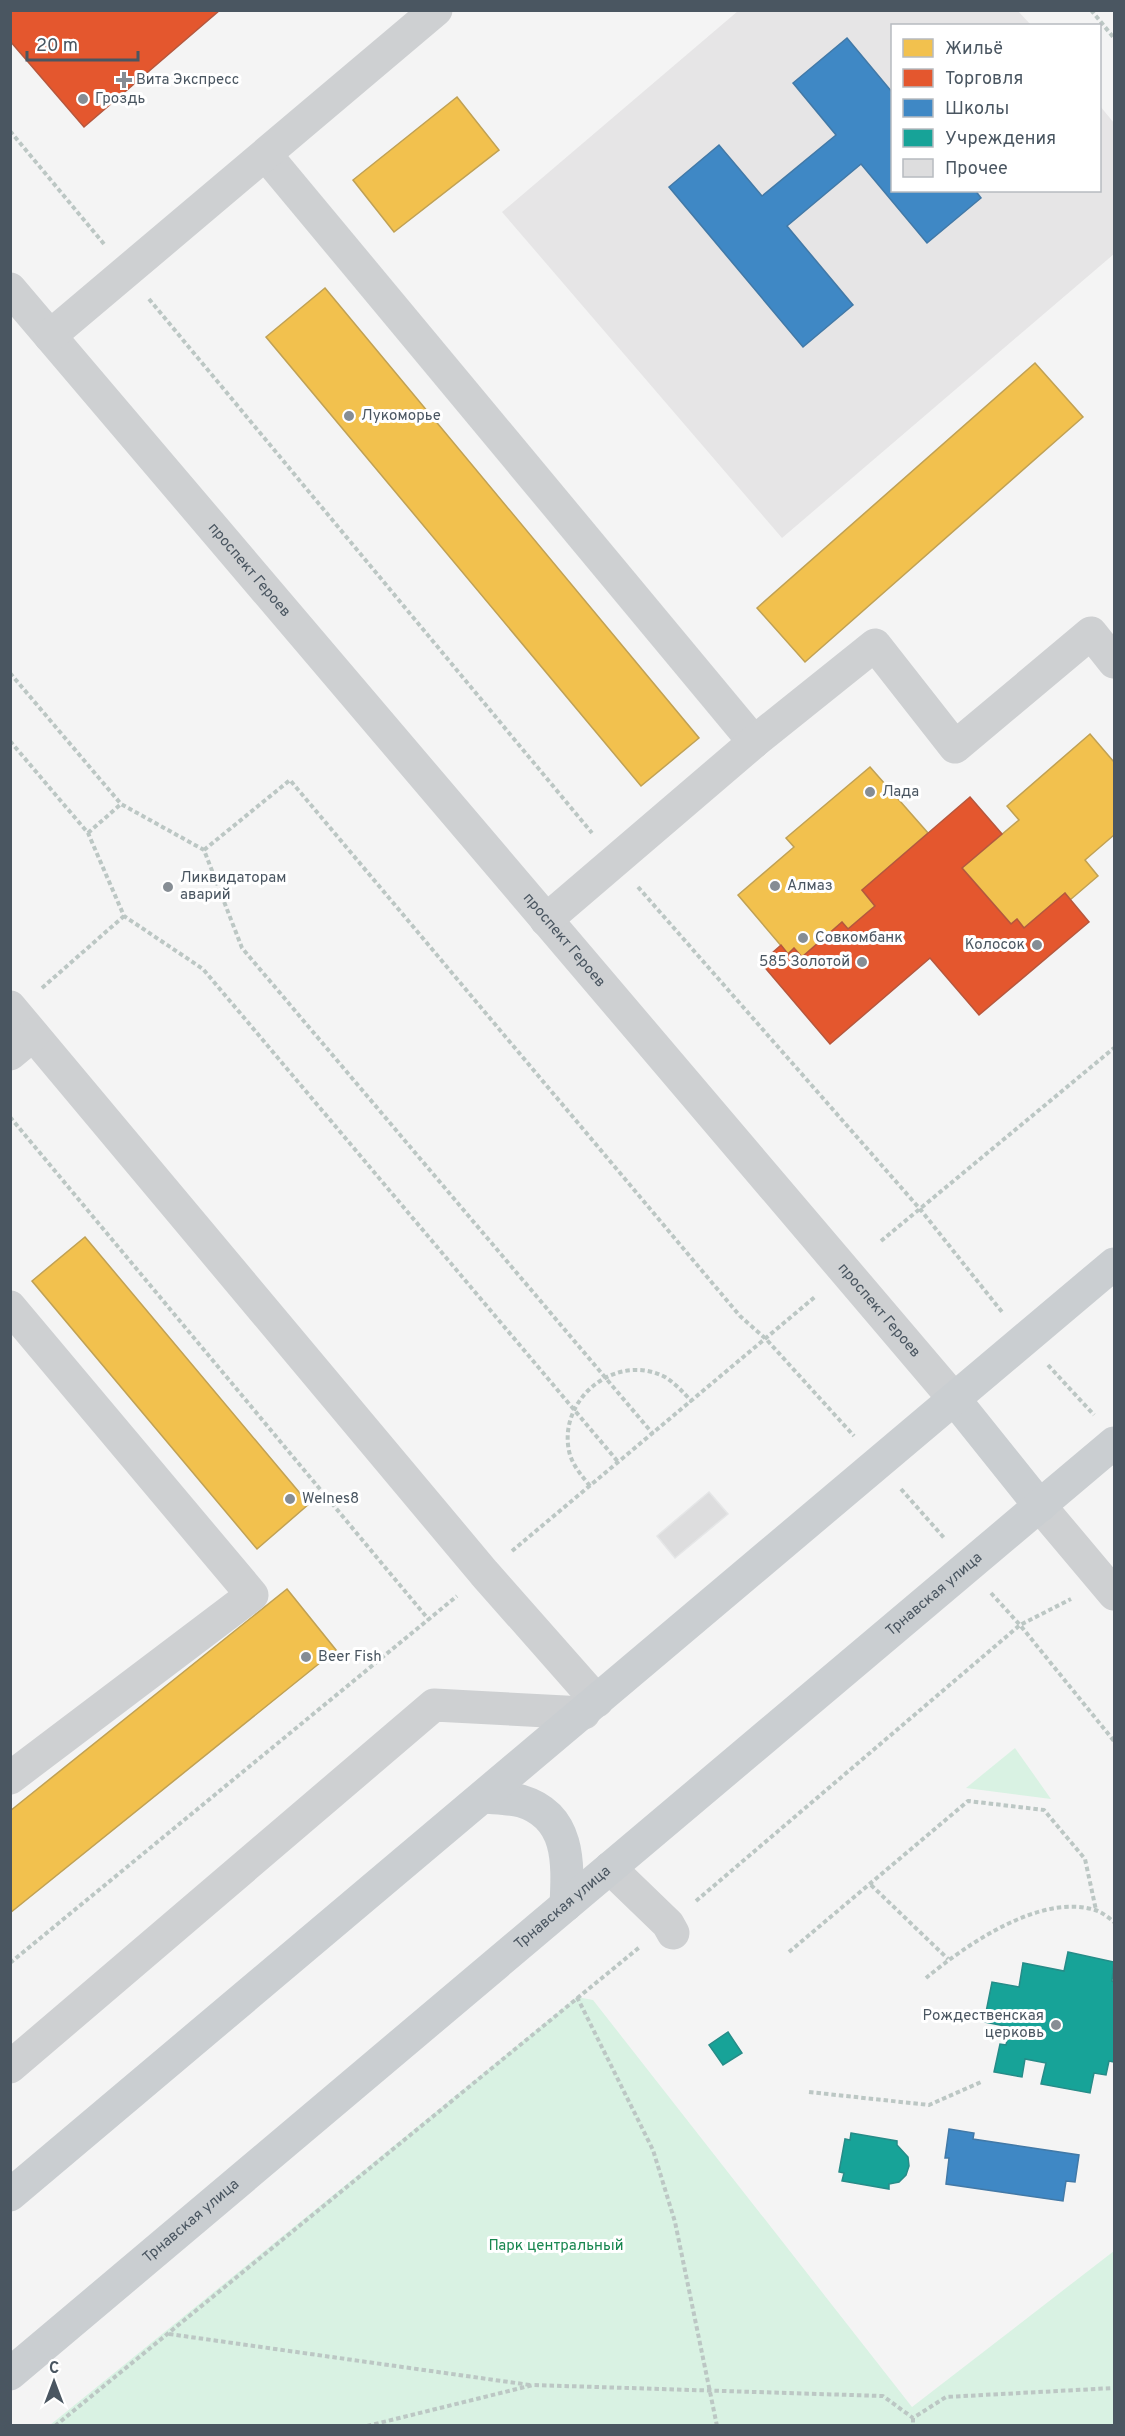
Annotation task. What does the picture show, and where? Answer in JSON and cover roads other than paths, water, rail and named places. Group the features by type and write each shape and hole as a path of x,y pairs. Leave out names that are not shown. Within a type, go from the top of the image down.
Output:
{"main road":[{"path":"10,2195 1114,1264"},
{"name":"проспект Героев","path":"955,1400 1040,1506"},
{"name":"Трнавская улица","path":"10,2374 1114,1443"},
{"path":"484,1797 521,1801 542,1812 559,1829 568,1861 566,1905"}],"street":[{"path":"50,336 436,10"},
{"path":"266,155 754,742"},
{"name":"проспект Героев","path":"10,289 955,1400"},
{"path":"546,920 754,742 875,645 955,747 1091,633 1114,662"},
{"path":"10,1007 22,1044 484,1573 590,1707"},
{"path":"10,1306 252,1595 10,1778"},
{"name":"проспект Героев","path":"1040,1506 1109,1588"},
{"path":"10,2067 434,1705 590,1707"},
{"path":"610,1868 670,1929"}],"place":[{"name":"Вита Экспресс","path":"124,80"},
{"name":"Гроздь","path":"83,99"},
{"name":"Лукоморье","path":"349,416"},
{"name":"Лада","path":"870,792"},
{"name":"Алмаз","path":"775,886"},
{"name":"Ликвидаторам аварий","path":"168,887"},
{"name":"Совкомбанк","path":"803,938"},
{"name":"Колосок","path":"1037,945"},
{"name":"585 Золотой","path":"862,962"},
{"name":"Welnes8","path":"290,1499"},
{"name":"Beer Fish","path":"306,1657"},
{"name":"Рождественская церковь","path":"1056,2025"}],"park label":[{"name":"Парк центральный","path":"556,2246"}]}
